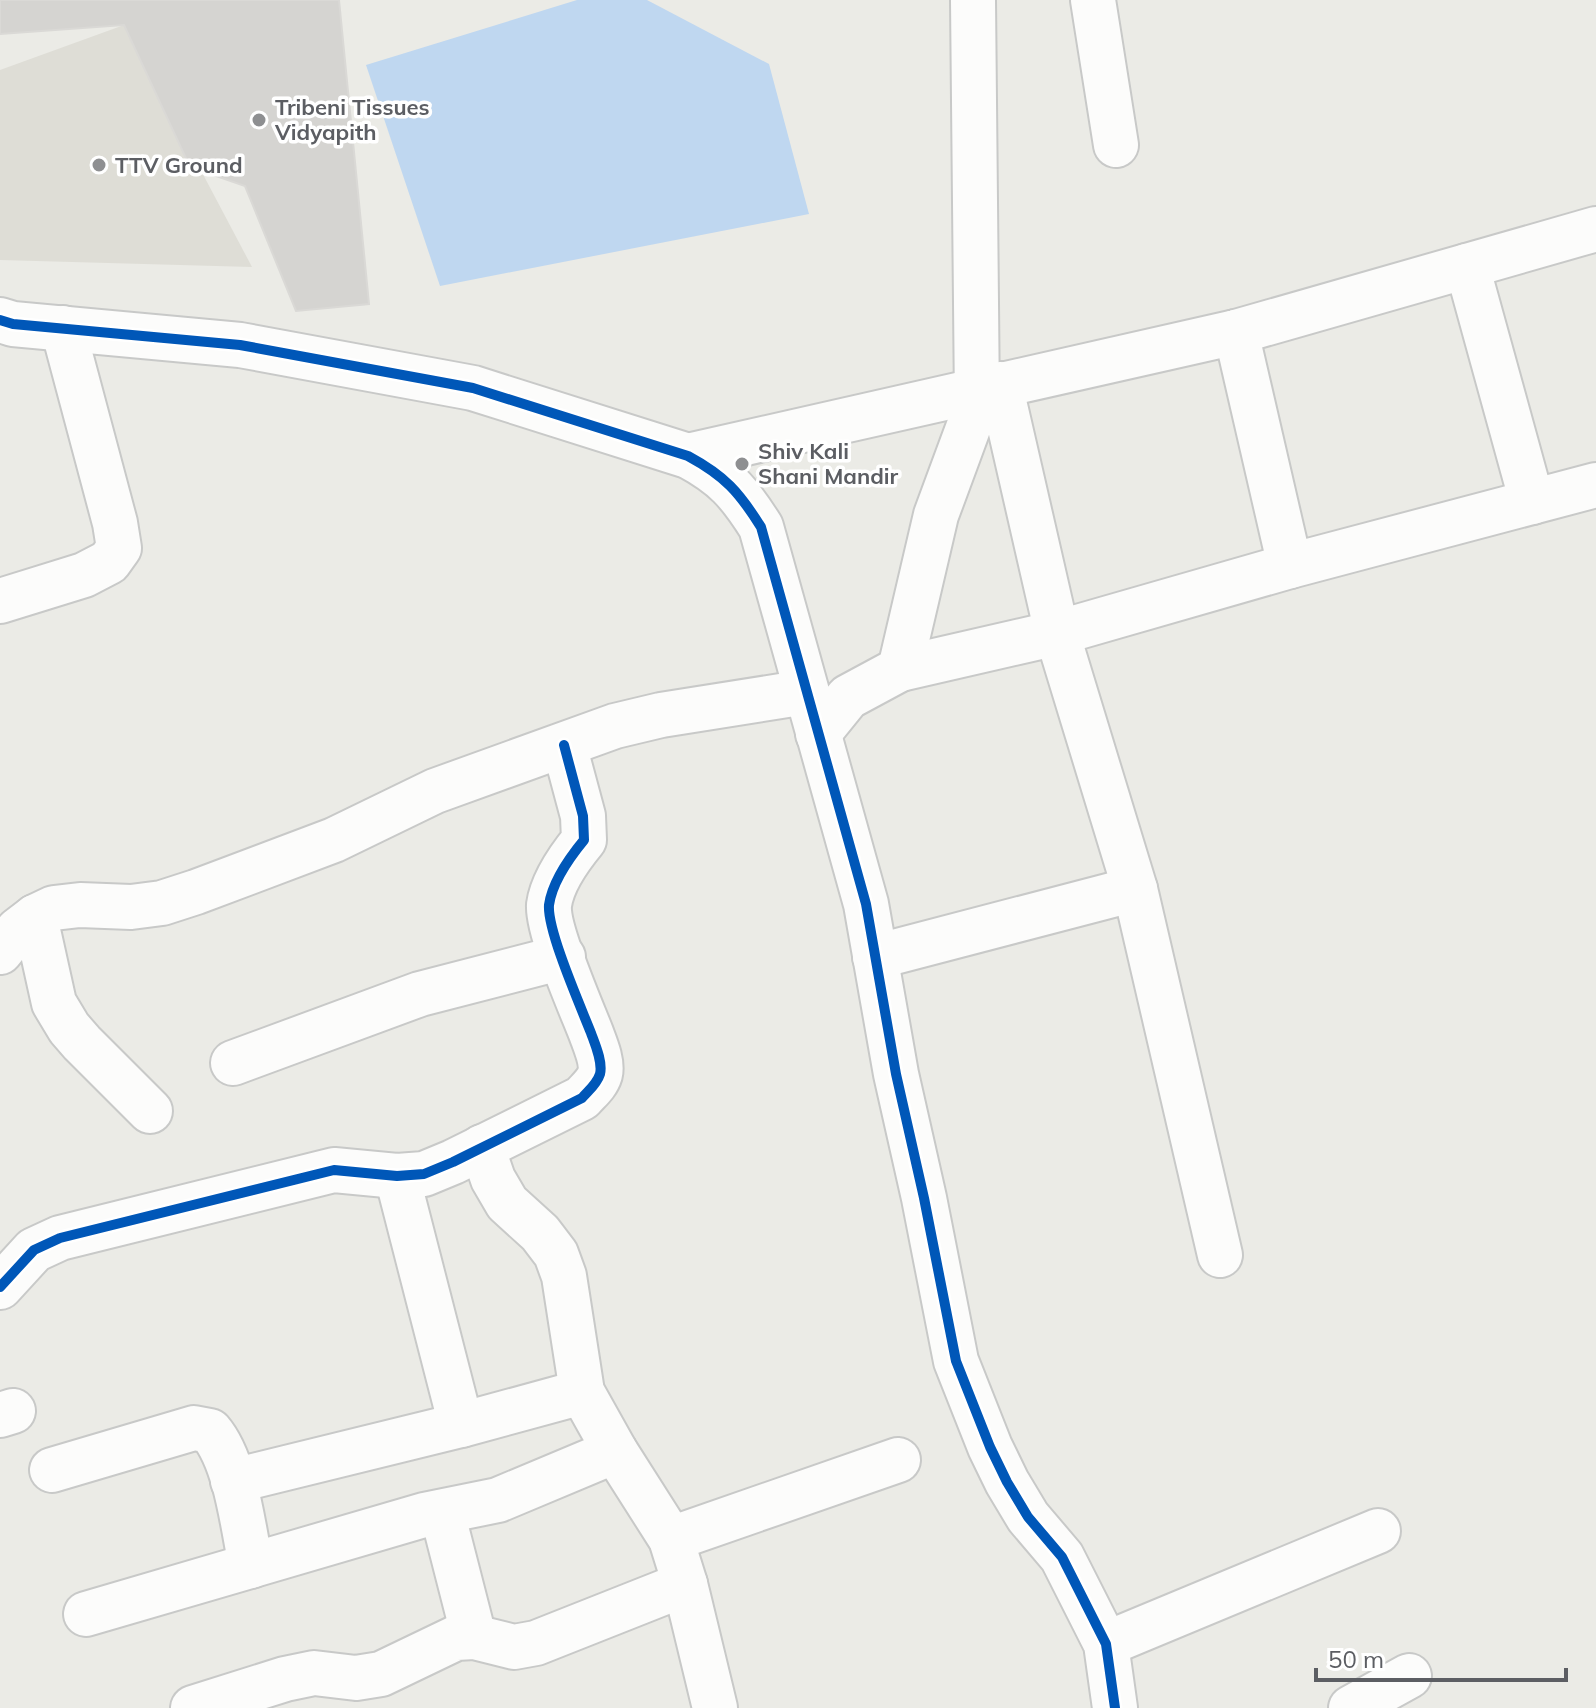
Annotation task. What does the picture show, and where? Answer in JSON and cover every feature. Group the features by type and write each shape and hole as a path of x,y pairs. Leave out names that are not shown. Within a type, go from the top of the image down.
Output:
{"street":[{"path":"1093,0 1116,145"},
{"path":"977,1 988,387 1057,633 1135,889 1220,1255"},
{"path":"688,456 1236,332 1596,229"},
{"path":"1467,266 1532,502"},
{"path":"0,320 13,324 240,345 473,388 688,456 714,470 743,498 761,527 866,904 896,1074 956,1361 1007,1482 1028,1517 1062,1557 1106,1644 1115,1708"},
{"path":"0,601 84,575 109,562 119,548 63,328"},
{"path":"1236,332 1290,566"},
{"path":"900,669 936,515 977,404 988,387"},
{"path":"818,734 848,697 900,669 1057,633 1290,566 1596,485"},
{"path":"0,952 18,930 54,908 80,905 131,907 185,896 334,840 435,791 615,726 661,715 806,692"},
{"path":"0,1287 34,1250 60,1238 334,1170 397,1176 424,1174 582,1098 596,1083 601,1070 596,1046 554,934 549,905 558,878 584,840 583,816 564,745"},
{"path":"875,957 1135,889"},
{"path":"35,917 54,1003 82,1043 150,1111"},
{"path":"233,1063 420,994 563,957"},
{"path":"482,1147 493,1179 507,1203 540,1233 556,1254 564,1276 582,1392 671,1539 715,1708"},
{"path":"397,1176 461,1425"},
{"path":"233,1481 582,1392"},
{"path":"52,1470 194,1428 210,1431 221,1443 233,1481 251,1566"},
{"path":"86,1614 424,1515 498,1500 615,1451"},
{"path":"671,1539 898,1460"},
{"path":"442,1512 474,1637"},
{"path":"1106,1644 1378,1531"},
{"path":"193,1708 314,1673 340,1692 356,1678 381,1674 456,1638 474,1637 514,1647 536,1643 685,1584"},
{"path":"1351,1708 1409,1676"}],"shaded area":[{"name":"TTV Ground","path":"124,25 252,267 0,260 0,70"}],"water":[{"path":"577,0 647,0 769,64 809,214 440,286 366,65"}],"building":[{"name":"Tribeni Tissues Vidyapith","path":"0,0 339,0 369,304 296,311 245,186 190,167 124,25 0,34"}],"cycle path":[{"path":"0,320 13,324 240,345 473,388 688,456 722,478 738,494 761,527 866,904 896,1074 956,1361 1007,1482 1028,1517 1062,1557 1106,1644 1115,1708"},
{"path":"0,1287 34,1250 60,1238 334,1170 397,1176 424,1174 582,1098 599,1078 600,1059 553,932 549,905 558,879 584,840 583,816 564,745"}],"place":[{"name":"Tribeni Tissues Vidyapith","path":"259,120"},
{"name":"TTV Ground","path":"99,165"},
{"name":"Shiv Kali Shani Mandir","path":"742,464"}]}
